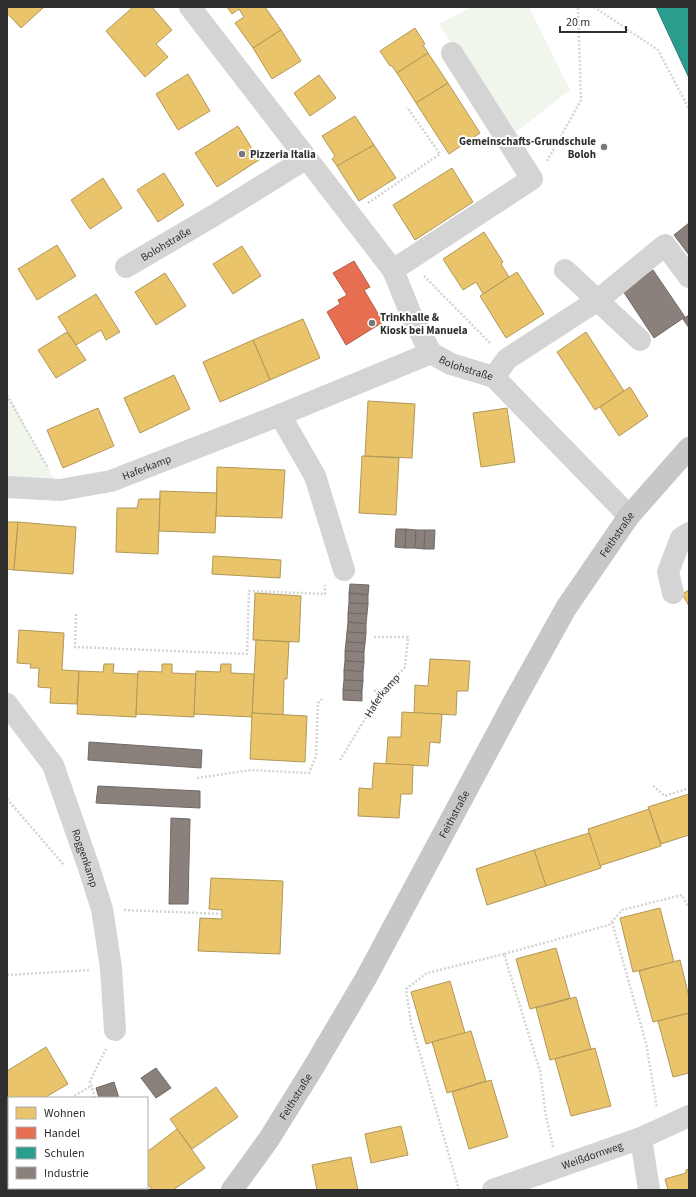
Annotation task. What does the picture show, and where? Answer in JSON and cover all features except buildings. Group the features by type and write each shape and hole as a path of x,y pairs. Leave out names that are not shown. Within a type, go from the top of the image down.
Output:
{"main road":[{"name":"Feithstraße","path":"239,1188 313,1068 366,978 512,705 566,608 630,516 689,448"}],"street":[{"name":"Bolohstraße","path":"190,7 307,158 401,265 412,317 431,353 451,364 500,368 630,516"},
{"path":"401,265 532,179 452,53"},
{"name":"Bolohstraße","path":"126,267 307,158"},
{"path":"500,368 598,300 665,245 689,278"},
{"path":"565,270 640,340"},
{"name":"Haferkamp","path":"7,487 60,490 112,481 280,415 431,353"},
{"path":"280,415 316,476 344,570"},
{"path":"673,593 668,572 681,538 689,533"},
{"name":"Roggenkamp","path":"7,704 53,765 88,865 102,909 112,968 115,1030"},
{"name":"Weißdornweg","path":"492,1190 641,1138 689,1116"},
{"path":"641,1138 649,1190"}],"path":[{"path":"532,179 538,176 581,100 578,7"},
{"path":"594,7 658,50 689,109"},
{"path":"371,201 440,154 407,107"},
{"path":"401,265 500,368"},
{"path":"7,395 60,490"},
{"path":"76,614 75,647 248,654 249,591 325,594 325,585"},
{"name":"Haferkamp","path":"340,760 379,696 405,667 408,637 373,637"},
{"path":"374,690 379,696"},
{"path":"197,778 251,770 309,773 316,756 318,703 322,699"},
{"path":"653,786 665,796 689,788"},
{"path":"7,799 63,866 88,865"},
{"path":"458,1190 410,1023 406,989 427,973 504,954 609,925 622,910 682,895 689,908"},
{"path":"102,909 222,914"},
{"path":"612,922 646,1043 660,1129"},
{"path":"504,954 540,1071 546,1116 557,1167"},
{"path":"7,975 112,968"},
{"path":"95,1097 90,1081 115,1030"},
{"path":"73,1097 91,1086"}],"shaded area":[{"path":"471,7 529,7 570,90 512,135 439,24"},
{"path":"7,395 13,403 60,490 7,487"}],"place":[{"name":"Gemeinschafts-Grundschule Boloh","path":"604,147"},
{"name":"Pizzeria Italia","path":"242,154"},
{"name":"Trinkhalle & Kiosk bei Manuela","path":"372,323"}]}
